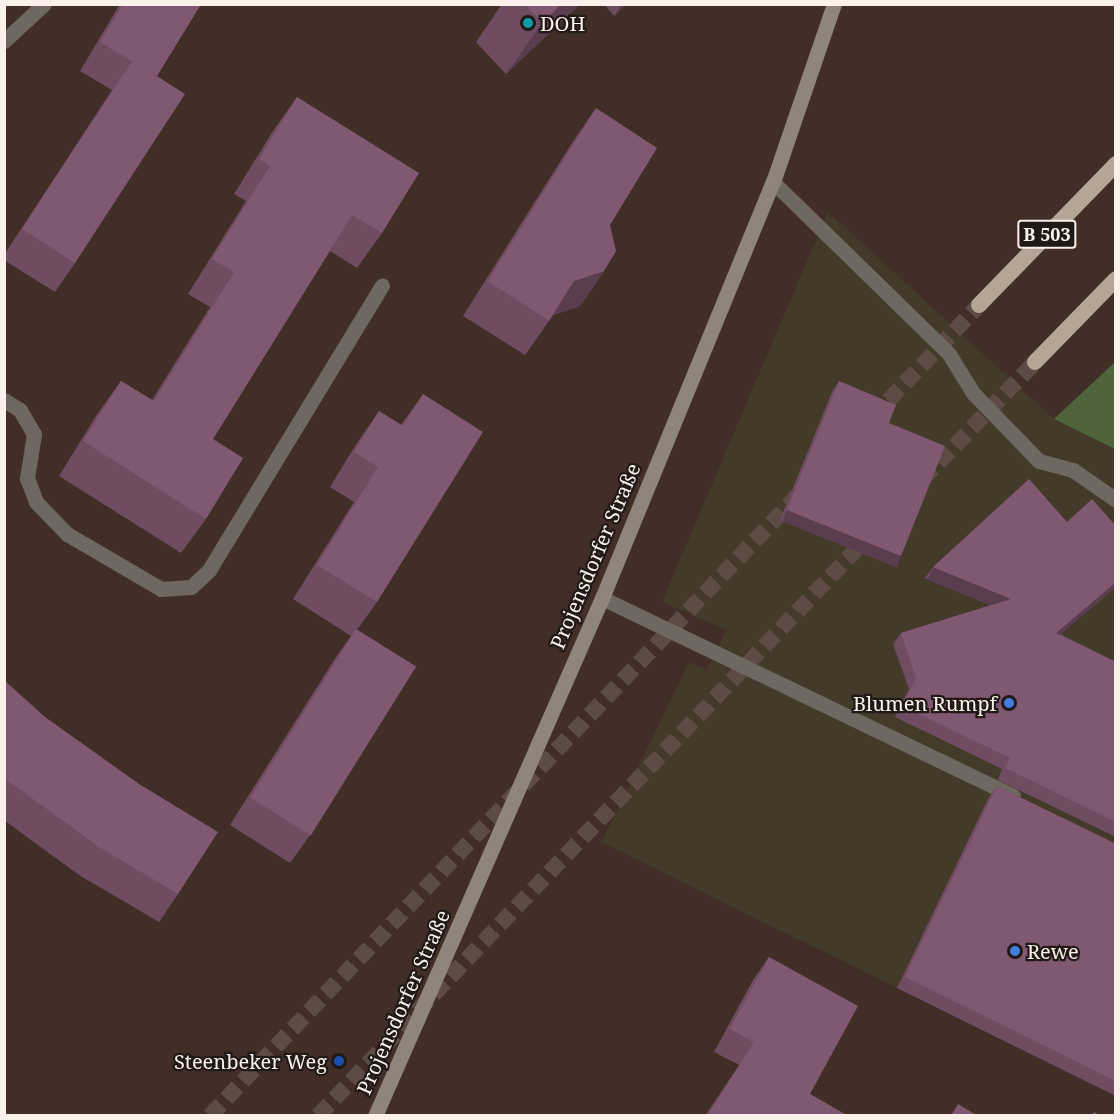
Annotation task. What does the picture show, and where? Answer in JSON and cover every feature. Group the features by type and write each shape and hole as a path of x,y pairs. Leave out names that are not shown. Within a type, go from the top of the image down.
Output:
{"highway":[{"name":"B 503","path":"979,305 1116,164"},
{"path":"1035,362 1116,279"}],"main road":[{"name":"Projensdorfer Straße","path":"375,1116 602,598 773,183 834,4"}],"lane":[{"path":"4,41 44,4"},
{"path":"773,183 949,354 973,393 1040,461 1073,470 1116,500"},
{"path":"4,400 21,410 34,434 27,477 36,502 67,534 160,589 191,587 209,570 382,286"},
{"path":"602,598 1024,801"}],"shaded area":[{"path":"828,212 1054,419 1115,449 1115,1096 602,842 689,662 707,670 726,630 662,602"}],"green space":[{"path":"1115,362 1115,449 1054,419"}],"building":[{"path":"123,4 201,4 157,76 138,64 185,94 75,263 22,229 132,61 100,42"},
{"path":"525,4 561,4 542,23"},
{"path":"297,97 419,173 382,233 352,215 213,439 243,458 206,519 83,441 121,381 154,401 234,272 212,259 270,166 259,159"},
{"path":"596,108 657,148 610,225 616,251 604,271 574,281 549,321 488,281"},
{"path":"839,381 896,405 889,423 945,446 901,556 787,510"},
{"path":"423,394 483,432 377,602 317,565 378,467 354,452 379,411 403,426"},
{"path":"1029,479 1067,522 1092,499 1116,526 1116,582 1056,633 1116,662 1116,822 1005,768 1010,758 902,706 916,678 901,633 1011,599 933,567"},
{"path":"356,629 416,667 311,835 251,798"},
{"path":"4,680 45,717 139,784 218,832 178,894 99,847 4,778"},
{"name":"Rewe","path":"997,786 1116,844 1116,1081 905,977"},
{"path":"769,957 858,1006 810,1094 848,1116 707,1116 754,1042 730,1029"},
{"path":"958,1104 978,1116 951,1116"}],"tunnel":[{"path":"872,418 979,305"},
{"path":"922,480 1035,362"},
{"path":"210,1116 798,495"},
{"path":"318,1116 869,536"}],"place":[{"name":"DOH","path":"528,23"},
{"name":"Blumen Rumpf","path":"1009,703"},
{"name":"Rewe","path":"1015,951"},
{"name":"Steenbeker Weg","path":"339,1061"}]}
